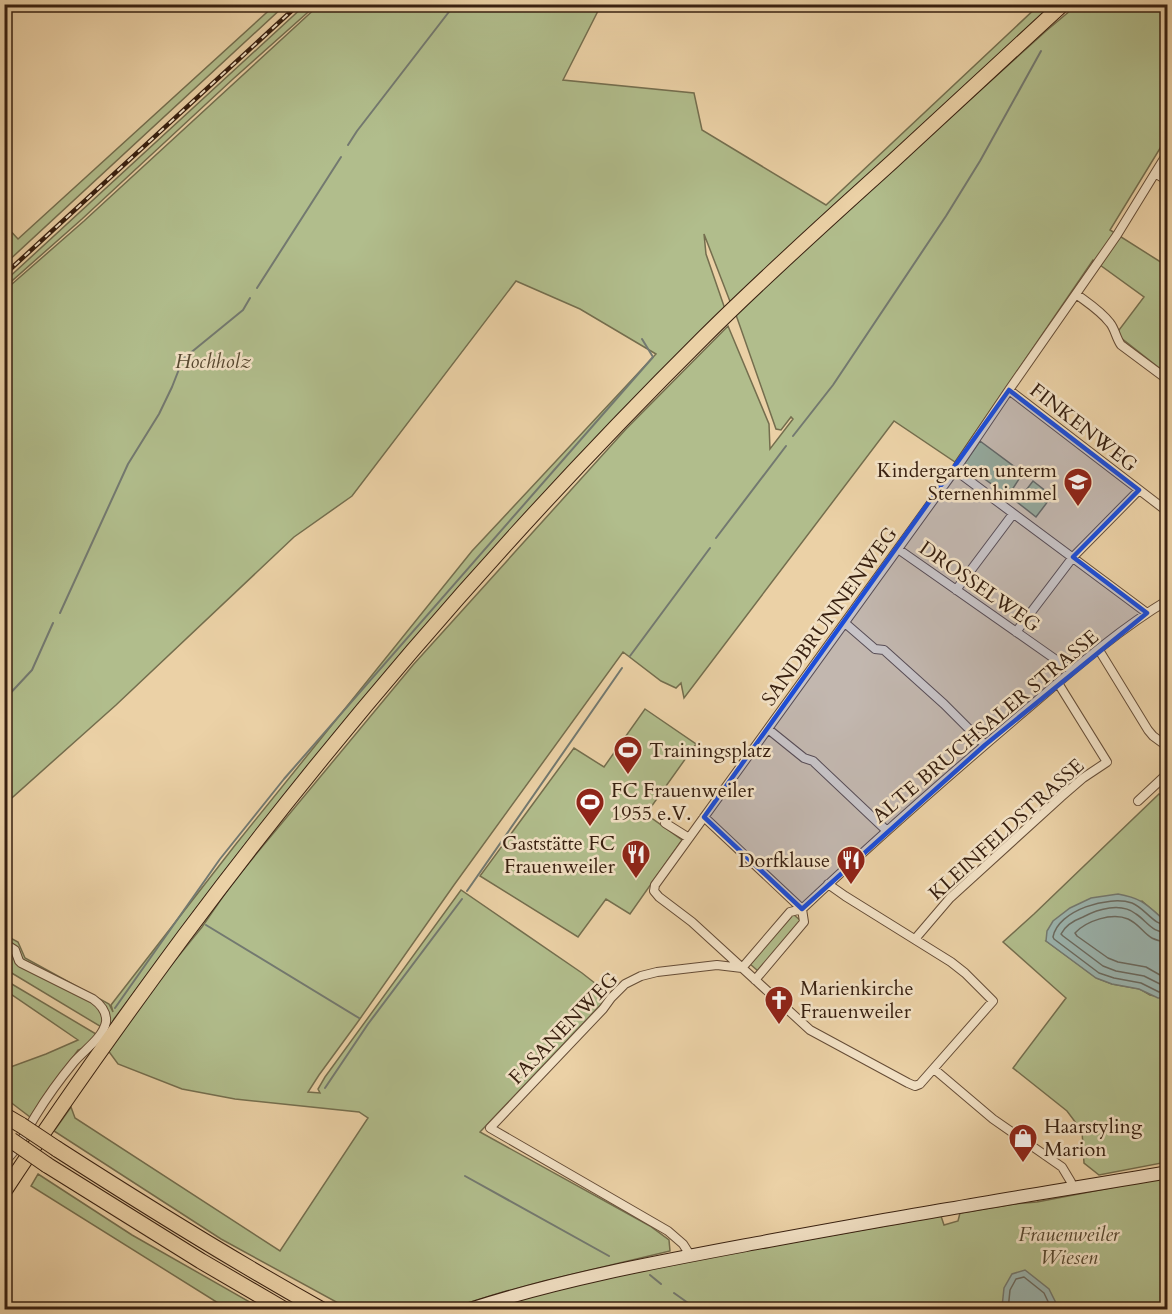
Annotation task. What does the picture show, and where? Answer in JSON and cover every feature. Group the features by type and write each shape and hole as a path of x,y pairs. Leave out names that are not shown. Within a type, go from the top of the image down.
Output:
{"highway":[{"path":"4,1115 209,1245 322,1310"},
{"path":"8,1138 47,1165 201,1261 285,1310"}],"main road":[{"path":"942,117 1062,4"},
{"path":"4,1192 128,1012 212,899 291,797 385,682 484,568 589,455 705,336 821,226 1071,4"},
{"path":"467,1310 509,1296 617,1269 949,1208 1167,1172"}],"street":[{"name":"SANDBRUNNENWEG","path":"742,968 692,922 659,897 654,891 655,885 955,470 1117,235 1167,152"},
{"path":"1155,173 1167,181"},
{"path":"1076,294 1112,325 1121,345 1167,380"},
{"name":"FINKENWEG","path":"1009,390 1167,512"},
{"path":"955,470 1147,613"},
{"path":"1016,632 1073,557 1139,490"},
{"path":"956,590 1013,514"},
{"name":"DROSSELWEG","path":"898,549 1072,671"},
{"name":"ALTE BRUCHSALER STRASSE","path":"742,968 790,912 802,909 886,831 1072,671 1167,600"},
{"path":"845,623 875,649 884,650 985,745"},
{"path":"1099,650 1148,730 1167,747"},
{"name":"KLEINFELDSTRASSE","path":"915,939 950,898 1061,797 1107,762 1058,683"},
{"path":"768,729 804,758 813,761 886,831"},
{"path":"1138,801 1167,773"},
{"path":"704,817 802,909 804,922 755,980"},
{"path":"665,824 689,838"},
{"path":"742,968 810,1029 908,1083 915,1086 920,1084 993,1001 951,962 828,884"},
{"path":"4,943 15,950 21,963 98,1002 106,1015 106,1022 99,1035 68,1070 36,1114 11,1156 4,1162"},
{"name":"FASANENWEG","path":"690,1255 683,1244 668,1231 490,1128 625,984 641,976 657,972 717,965 742,968"},
{"path":"934,1069 993,1119 1062,1167 1071,1182 1072,1189"}],"highlighted area":[{"path":"1009,390 1139,490 1073,557 1147,613 985,745 802,909 704,817"}],"green space":[{"path":"276,4 285,5 5,264 5,225 18,239"},
{"name":"Hochholz","path":"455,4 457,7 459,4 601,5 563,80 694,93 702,130 826,205 1039,5 1056,5 731,304 704,234 706,254 725,309 594,440 409,645 290,787 233,860 114,1019 108,1031 5,969 5,935 18,942 25,958 109,1004 113,1012 111,1005 236,844 472,551 656,354 580,309 516,281 352,496 294,537 116,705 5,804 4,291 84,221 319,5"},
{"path":"305,5 316,5 5,287 5,281"},
{"path":"1077,5 1167,5 1167,137 1110,230 1167,266 1167,374 1116,334 1144,297 1093,260 955,462 894,421 684,698 681,683 676,688 661,681 623,652 308,1092 320,1093 318,1089 325,1077 461,890 582,973 610,995 480,1132 650,1226 669,1240 670,1251 544,1281 448,1309 349,1309 221,1239 54,1131 71,1107 75,1118 280,1251 368,1118 359,1112 235,1099 182,1089 118,1064 107,1049 138,1006 202,927 233,882 413,665 626,429 728,326 769,424 770,449 793,419 791,417 781,430 776,429 735,312"},
{"path":"980,441 1023,473 1008,496 964,464"},
{"path":"1033,481 1052,496 1036,517 1017,502"},
{"name":"FC Frauenweiler 1955 e.V.","path":"645,709 696,744 646,814 682,840 630,914 606,899 578,937 480,876 574,748 604,767"},
{"path":"1159,794 1167,799 1167,918 1163,919 1142,901 1046,941 1097,978 1165,998 1167,991 1167,1162 1099,1175 1084,1163 1082,1131 1067,1111 1013,1068 1066,998 1003,942"},
{"path":"793,914 801,921 758,971 750,964"},
{"path":"5,980 96,1034 86,1047 78,1050 30,1117 5,1098 5,1069 78,1040 5,990"},
{"path":"38,1174 132,1235 262,1309 221,1309 223,1306 31,1186"},
{"name":"Frauenweiler Wiesen","path":"1167,1177 1167,1309 488,1310 554,1289 643,1269 941,1216 944,1225 958,1221 960,1213 1037,1202"}],"water":[{"path":"1118,894 1138,900 1163,919 1167,918 1168,991 1165,998 1158,998 1139,989 1112,984 1096,978 1046,941 1047,931 1053,921 1070,908 1091,898"},
{"path":"1025,1270 1049,1289 1059,1309 1004,1309 1002,1307 1004,1288 1012,1274"}],"waterway":[{"path":"348,145 455,4"},
{"path":"793,436 833,385 946,216 980,161 1041,51"},
{"path":"257,288 341,157"},
{"path":"60,613 128,464 159,414 183,359 243,310 250,298"},
{"path":"115,1008 220,859 284,779 653,357 642,339"},
{"path":"716,538 786,446"},
{"path":"630,656 710,548"},
{"path":"4,700 32,670 53,623"},
{"path":"467,891 622,668"},
{"path":"325,1088 368,1024 462,899"},
{"path":"206,925 359,1018"},
{"path":"465,1176 609,1256"},
{"path":"650,1275 661,1284"},
{"path":"674,1293 698,1310"}],"railway":[{"path":"4,275 299,4"}],"place":[{"name":"Kindergarten unterm Sternenhimmel","path":"1078,508"},
{"name":"Trainingsplatz","path":"628,776"},
{"name":"FC Frauenweiler 1955 e.V.","path":"590,828"},
{"name":"Gaststätte FC Frauenweiler","path":"636,880"},
{"name":"Dorfklause","path":"851,886"},
{"name":"Marienkirche Frauenweiler","path":"779,1026"},
{"name":"Haarstyling Marion","path":"1023,1164"}]}
